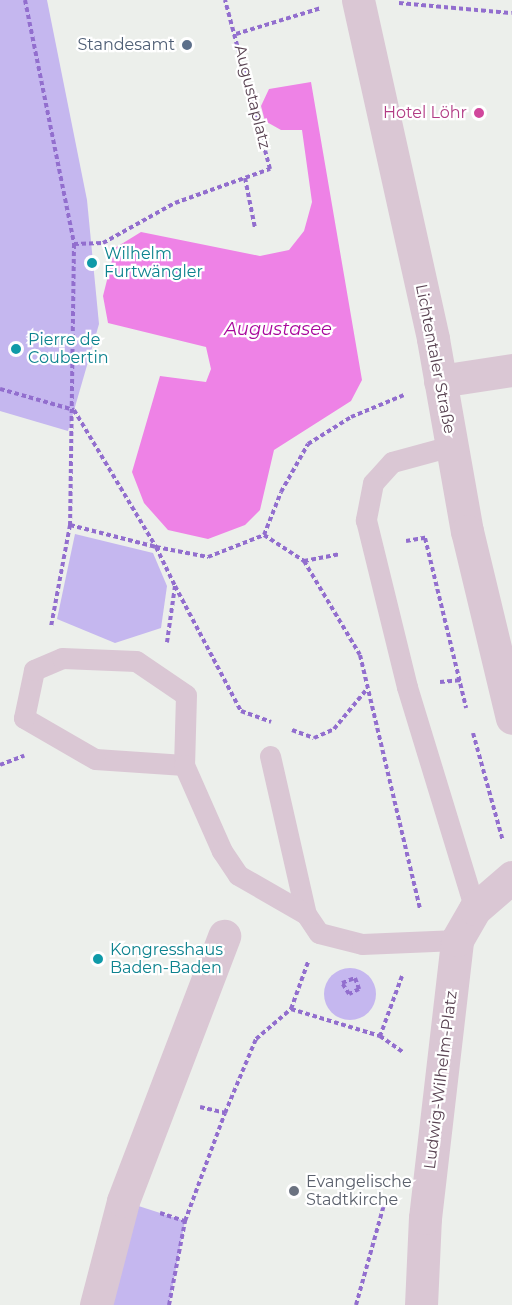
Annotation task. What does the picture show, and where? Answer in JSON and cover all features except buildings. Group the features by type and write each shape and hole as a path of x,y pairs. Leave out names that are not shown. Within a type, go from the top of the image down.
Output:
{"street":[{"name":"Lichtentaler Straße","path":"343,3 440,381 467,531 509,707"},
{"path":"440,381 512,370"},
{"name":"Ludwig-Wilhelm-Platz","path":"421,1305 425,1218 457,940 475,909 512,877"},
{"path":"96,1305 123,1201 224,936"}],"lane":[{"path":"451,446 392,462 373,483 366,520 407,687 475,909"},
{"path":"184,765 95,759 24,718 34,670 62,658 136,662 186,695 184,765 222,851 238,875 306,914"},
{"path":"270,756 306,914 319,933 362,944 457,940"}],"path":[{"path":"26,0 74,244 75,410 70,525 44,666"},
{"name":"Augustaplatz","path":"74,244 103,243 175,203 270,169 236,34 225,0"},
{"path":"390,2 512,13"},
{"path":"236,34 343,3"},
{"path":"245,178 255,228"},
{"path":"70,525 156,547 208,557 264,535 281,492 308,444 351,417 407,394 405,383"},
{"path":"0,390 75,410 156,547 242,711 314,738 334,729 366,689 407,687 458,680 509,707"},
{"path":"304,561 467,531"},
{"path":"264,535 304,561 360,655 366,689 423,907 413,913"},
{"path":"162,679 175,586"},
{"path":"0,765 22,757"},
{"path":"169,1305 185,1221 225,1113 256,1039 291,1009 319,933"},
{"path":"380,1036 414,943"},
{"path":"355,978 359,989 348,994 342,983 355,978"},
{"path":"291,1009 380,1036 413,1059"},
{"path":"356,1305 386,1198"}],"shaded area":[{"path":"0,0 47,0 87,200 99,324 68,431 0,411"},
{"path":"75,534 153,553 167,586 161,628 115,643 57,619"},
{"path":"350,968 360,970 368,976 374,984 376,994 374,1004 368,1012 360,1018 350,1020 340,1018 332,1012 326,1004 324,994 326,984 332,976 340,970"},
{"path":"123,1201 185,1221 169,1305 96,1305"}],"water":[{"name":"Augustasee","path":"311,82 362,380 351,401 274,450 260,510 245,525 208,539 168,530 144,503 132,472 160,376 206,382 211,369 206,347 108,323 103,296 115,248 141,232 260,256 289,250 304,231 312,202 302,130 281,130 265,121 261,106 269,89"}],"place":[{"name":"Standesamt","path":"187,45"},
{"name":"Hotel Löhr","path":"479,113"},
{"name":"Wilhelm Furtwängler","path":"92,263"},
{"name":"Pierre de Coubertin","path":"16,349"},
{"name":"Kongresshaus Baden-Baden","path":"98,959"},
{"name":"Evangelische Stadtkirche","path":"294,1191"}]}
